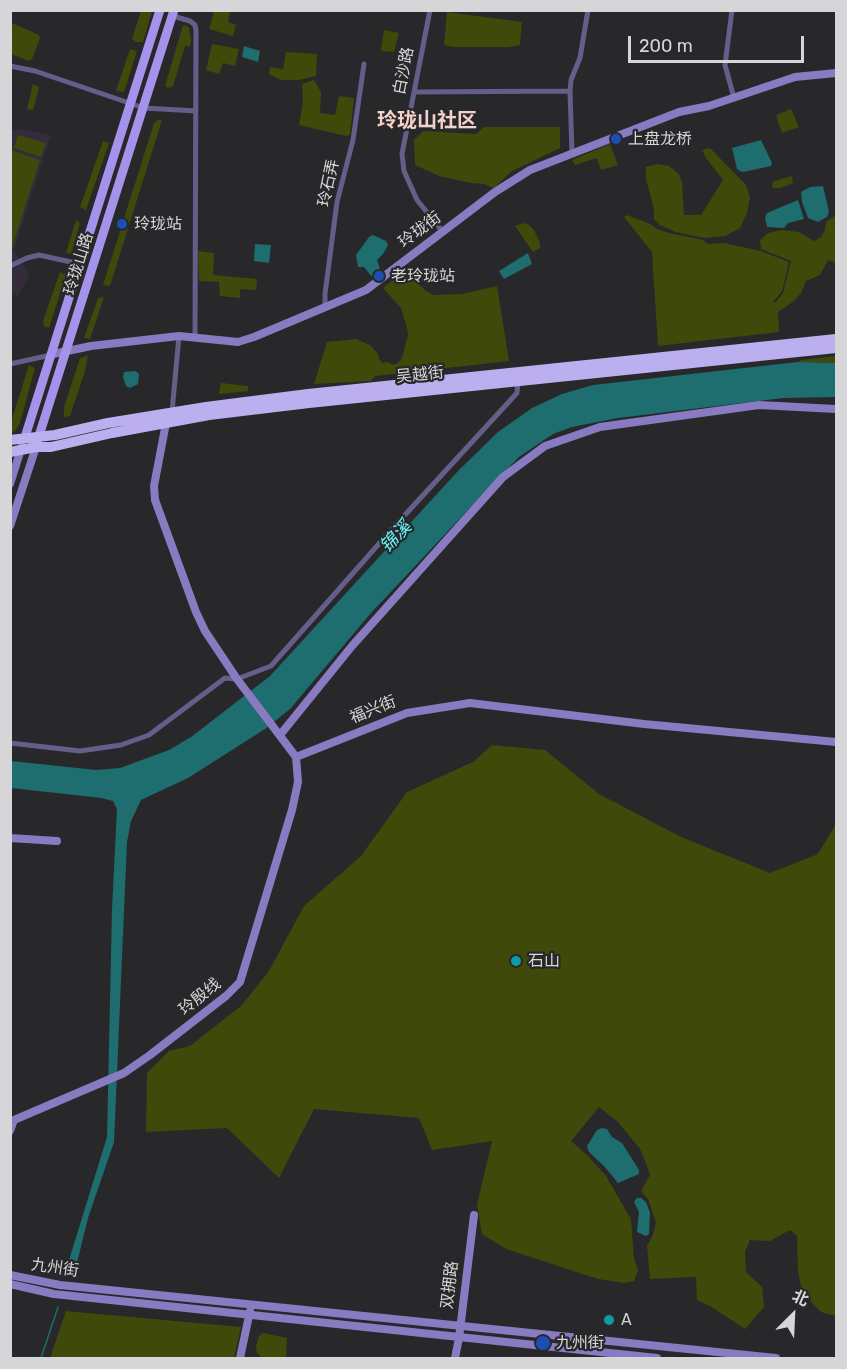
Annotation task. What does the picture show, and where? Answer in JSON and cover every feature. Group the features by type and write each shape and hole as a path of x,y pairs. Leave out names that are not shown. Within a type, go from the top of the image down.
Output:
{"highway":[{"name":"吴越街","path":"16,451 55,435 108,423 172,413 320,393 837,339"},
{"name":"吴越街","path":"10,440 25,437 51,447 166,423 309,402 837,348"}],"main road":[{"name":"玲珑山路","path":"25,437 160,10"},
{"name":"玲珑山路","path":"37,441 68,351 174,13"}],"street":[{"name":"白沙路","path":"430,10 402,154 405,171 417,200 443,232"},
{"path":"572,153 571,80 580,58 588,10"},
{"path":"732,10 725,65 734,98"},
{"path":"174,13 195,25 195,338"},
{"name":"玲石弄","path":"325,308 337,202 353,140 364,64"},
{"path":"10,66 35,71 144,108 196,111"},
{"name":"玲珑街","path":"10,364 68,351 179,336 238,342 366,290 495,192 530,170 679,112 709,106 795,77 837,73"},
{"path":"414,92 570,91"},
{"path":"10,266 39,255 81,264"},
{"path":"172,413 179,336"},
{"path":"10,743 80,751 121,745 148,735 225,678 237,679 271,666 392,529 517,393 518,380"},
{"path":"280,735 351,646 503,477 545,446 600,427 759,405 837,409"},
{"path":"166,423 154,486 155,500 201,621 237,679 296,757"},
{"name":"玲珑山路","path":"10,484 16,451 25,437"},
{"name":"玲珑山路","path":"10,526 37,441"},
{"name":"福兴街","path":"296,757 407,713 470,703 645,724 837,742"},
{"name":"玲殷线","path":"10,1131 14,1120 124,1073 188,1026 240,982 292,810 298,782 296,757"},
{"path":"10,838 57,841"},
{"name":"双拥路","path":"455,1359 474,1215"},
{"name":"九州街","path":"10,1275 60,1285 633,1342 776,1359"},
{"name":"九州街","path":"10,1284 54,1294 657,1359"},
{"path":"240,1359 251,1304"},
{"path":"631,1357 633,1342"}],"shaded area":[{"path":"18,129 51,135 14,250 29,275 18,297 11,293 10,130"}],"green space":[{"path":"141,11 152,11 143,42 136,42 132,39"},
{"path":"214,11 230,11 228,22 236,25 233,36 209,29"},
{"path":"447,12 522,22 520,45 453,47 444,45"},
{"path":"10,22 39,35 32,59 29,61 11,54"},
{"path":"183,25 189,27 190,47 185,46 173,86 168,88 165,86"},
{"path":"384,30 399,33 394,52 381,51"},
{"path":"212,44 239,49 235,66 223,63 219,74 206,70"},
{"path":"130,49 137,51 124,92 116,91"},
{"path":"286,52 317,54 316,76 298,80 281,80 269,74 270,67 283,69"},
{"path":"314,80 321,92 320,113 335,115 339,96 354,98 350,135 299,125 303,101 302,84"},
{"path":"33,84 39,87 33,110 27,109"},
{"path":"791,109 799,127 782,133 776,115"},
{"path":"162,120 110,286 103,285 154,123"},
{"path":"484,127 560,127 560,148 512,171 494,188 439,176 415,165 414,140 423,131 476,134"},
{"path":"18,135 46,143 41,157 14,148"},
{"path":"103,141 109,143 86,210 80,207"},
{"path":"610,144 618,165 601,170 597,158 575,165 572,160"},
{"path":"710,148 746,185 750,197 747,213 740,228 725,236 704,238 676,232 660,225 654,219 654,209 646,179 646,167 658,164 669,166 679,174 682,182 684,215 701,215 723,180 702,150"},
{"path":"10,150 40,160 11,251"},
{"path":"792,176 793,183 780,188 772,186 773,182"},
{"path":"627,215 669,233 703,240 708,244 724,243 761,251 789,262 782,291 773,302 776,302 783,293 791,261 761,249 760,240 768,233 781,230 799,232 814,241 821,237 826,222 836,215 836,263 828,260 820,275 806,281 801,293 794,301 778,312 779,332 658,346 652,252 624,217"},
{"path":"76,220 80,223 71,254 66,253"},
{"path":"523,223 534,230 540,243 540,248 533,252 515,226"},
{"path":"198,251 214,253 213,275 257,279 256,290 240,289 240,298 220,296 219,282 199,281"},
{"path":"405,271 426,291 434,295 462,294 497,286 509,361 375,376 371,381 314,384 327,342 356,339 370,345 382,363 387,362 393,365 398,363 402,358 408,335 407,328 401,308 383,288"},
{"path":"60,272 66,275 49,328 44,326 43,321"},
{"path":"104,297 90,339 84,338 98,298"},
{"path":"88,355 70,416 64,417 64,407 80,358"},
{"path":"836,356 836,363 798,362 801,360"},
{"path":"29,365 35,368 20,423 11,433 11,422"},
{"path":"221,383 248,386 248,391 219,394"},
{"path":"492,745 545,750 599,794 681,837 770,873 818,854 836,824 836,1316 821,1312 801,1286 797,1236 790,1230 770,1241 750,1240 745,1252 746,1272 762,1287 764,1307 745,1329 697,1300 696,1277 650,1279 647,1246 656,1222 648,1199 641,1191 650,1175 640,1149 618,1122 599,1107 571,1141 606,1176 631,1219 634,1259 638,1270 634,1281 624,1283 598,1279 506,1249 482,1234 477,1205 492,1141 432,1150 419,1118 314,1109 279,1178 227,1128 146,1132 147,1073 169,1051 190,1046 241,1006 269,971 304,906 361,856 407,792 473,762"},
{"path":"66,1311 241,1327 234,1358 50,1358"},
{"path":"263,1333 287,1338 286,1358 261,1357 257,1353 256,1346 259,1336"}],"water":[{"path":"244,46 260,51 258,62 242,57"},
{"path":"761,140 772,163 771,166 743,172 737,169 732,148"},
{"path":"823,186 829,212 827,217 818,222 808,218 801,192 810,187"},
{"path":"798,200 804,219 788,223 784,228 767,227 765,218 767,213"},
{"path":"373,235 386,241 388,245 377,260 380,269 372,277 364,267 358,267 356,255"},
{"path":"255,244 271,245 269,263 254,261"},
{"path":"528,253 532,264 504,279 499,271"},
{"path":"798,362 836,363 836,397 783,398 618,418 572,427 553,434 519,457 480,497 371,613 290,709 265,729 188,778 141,800 131,821 127,842 114,1142 88,1218 74,1275 65,1273 107,1137 112,909 117,809 113,801 101,798 11,788 11,761 96,770 120,768 169,750 191,737 270,676 458,471 498,432 532,408 562,394 593,385"},
{"path":"135,371 139,374 138,384 130,388 126,386 124,372"},
{"path":"607,1129 612,1137 622,1143 639,1170 639,1174 618,1183 589,1152 587,1146 597,1130"},
{"path":"637,1198 646,1202 650,1213 649,1234 646,1236 637,1232 639,1212 634,1202"}],"waterway":[{"path":"41,1358 58,1307"}],"place":[{"name":"上盘龙桥","path":"616,139"},
{"name":"玲珑站","path":"122,224"},
{"name":"老玲珑站","path":"379,276"},
{"name":"石山","path":"516,961"},
{"name":"A","path":"609,1320"},
{"name":"九州街","path":"543,1343"}],"district":[{"name":"玲珑山社区","path":"427,121"}],"water label":[{"name":"锦溪","path":"396,537"}]}
